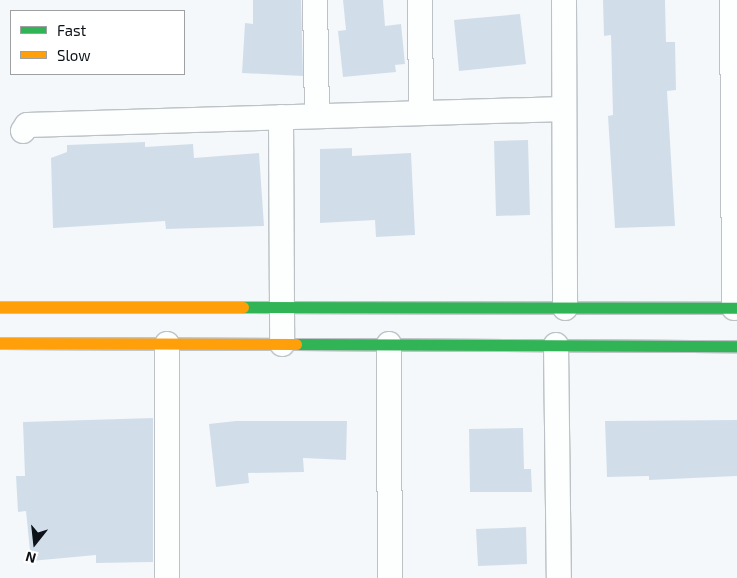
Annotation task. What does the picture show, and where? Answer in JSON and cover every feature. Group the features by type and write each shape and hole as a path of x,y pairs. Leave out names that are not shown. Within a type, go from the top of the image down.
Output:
{"street":[{"path":"315,0 317,116"},
{"path":"420,0 421,113"},
{"path":"562,314 564,0"},
{"path":"0,307 281,308 562,314 590,308 736,308 732,0"},
{"path":"23,131 27,125 564,109"},
{"path":"281,117 282,344"},
{"path":"562,314 590,308"},
{"path":"584,334 592,345"},
{"path":"552,341 559,578"},
{"path":"0,343 389,344 552,341 592,345 737,346"},
{"path":"167,344 167,578"},
{"path":"389,344 390,578"}],"building":[{"path":"253,0 301,0 303,76 242,73 245,23 253,24"},
{"path":"343,0 383,0 385,26 401,24 405,64 395,65 396,72 343,77 338,31 346,30"},
{"path":"603,0 665,0 666,42 675,42 676,90 667,91 675,226 615,228 608,116 613,115 611,35 604,36"},
{"path":"520,14 526,64 459,71 454,20"},
{"path":"528,140 530,215 496,216 494,141"},
{"path":"145,142 145,147 193,144 194,158 259,153 264,226 166,229 165,221 53,228 51,158 67,152 67,145"},
{"path":"352,148 352,156 411,153 415,235 376,237 375,220 320,223 320,149"},
{"path":"153,418 153,562 96,563 96,555 31,561 26,511 18,512 16,476 25,476 23,422"},
{"path":"737,420 737,476 649,480 649,476 607,477 605,421"},
{"path":"236,421 347,421 346,460 303,458 304,472 248,473 249,483 216,487 209,424"},
{"path":"523,428 524,469 531,469 532,492 470,492 469,429"},
{"path":"526,527 527,564 478,566 476,529"}],"traffic: fast":[{"path":"243,307 737,308"},
{"path":"296,344 737,346"}],"traffic: slow":[{"path":"0,307 243,307"},
{"path":"0,343 296,344"}]}
